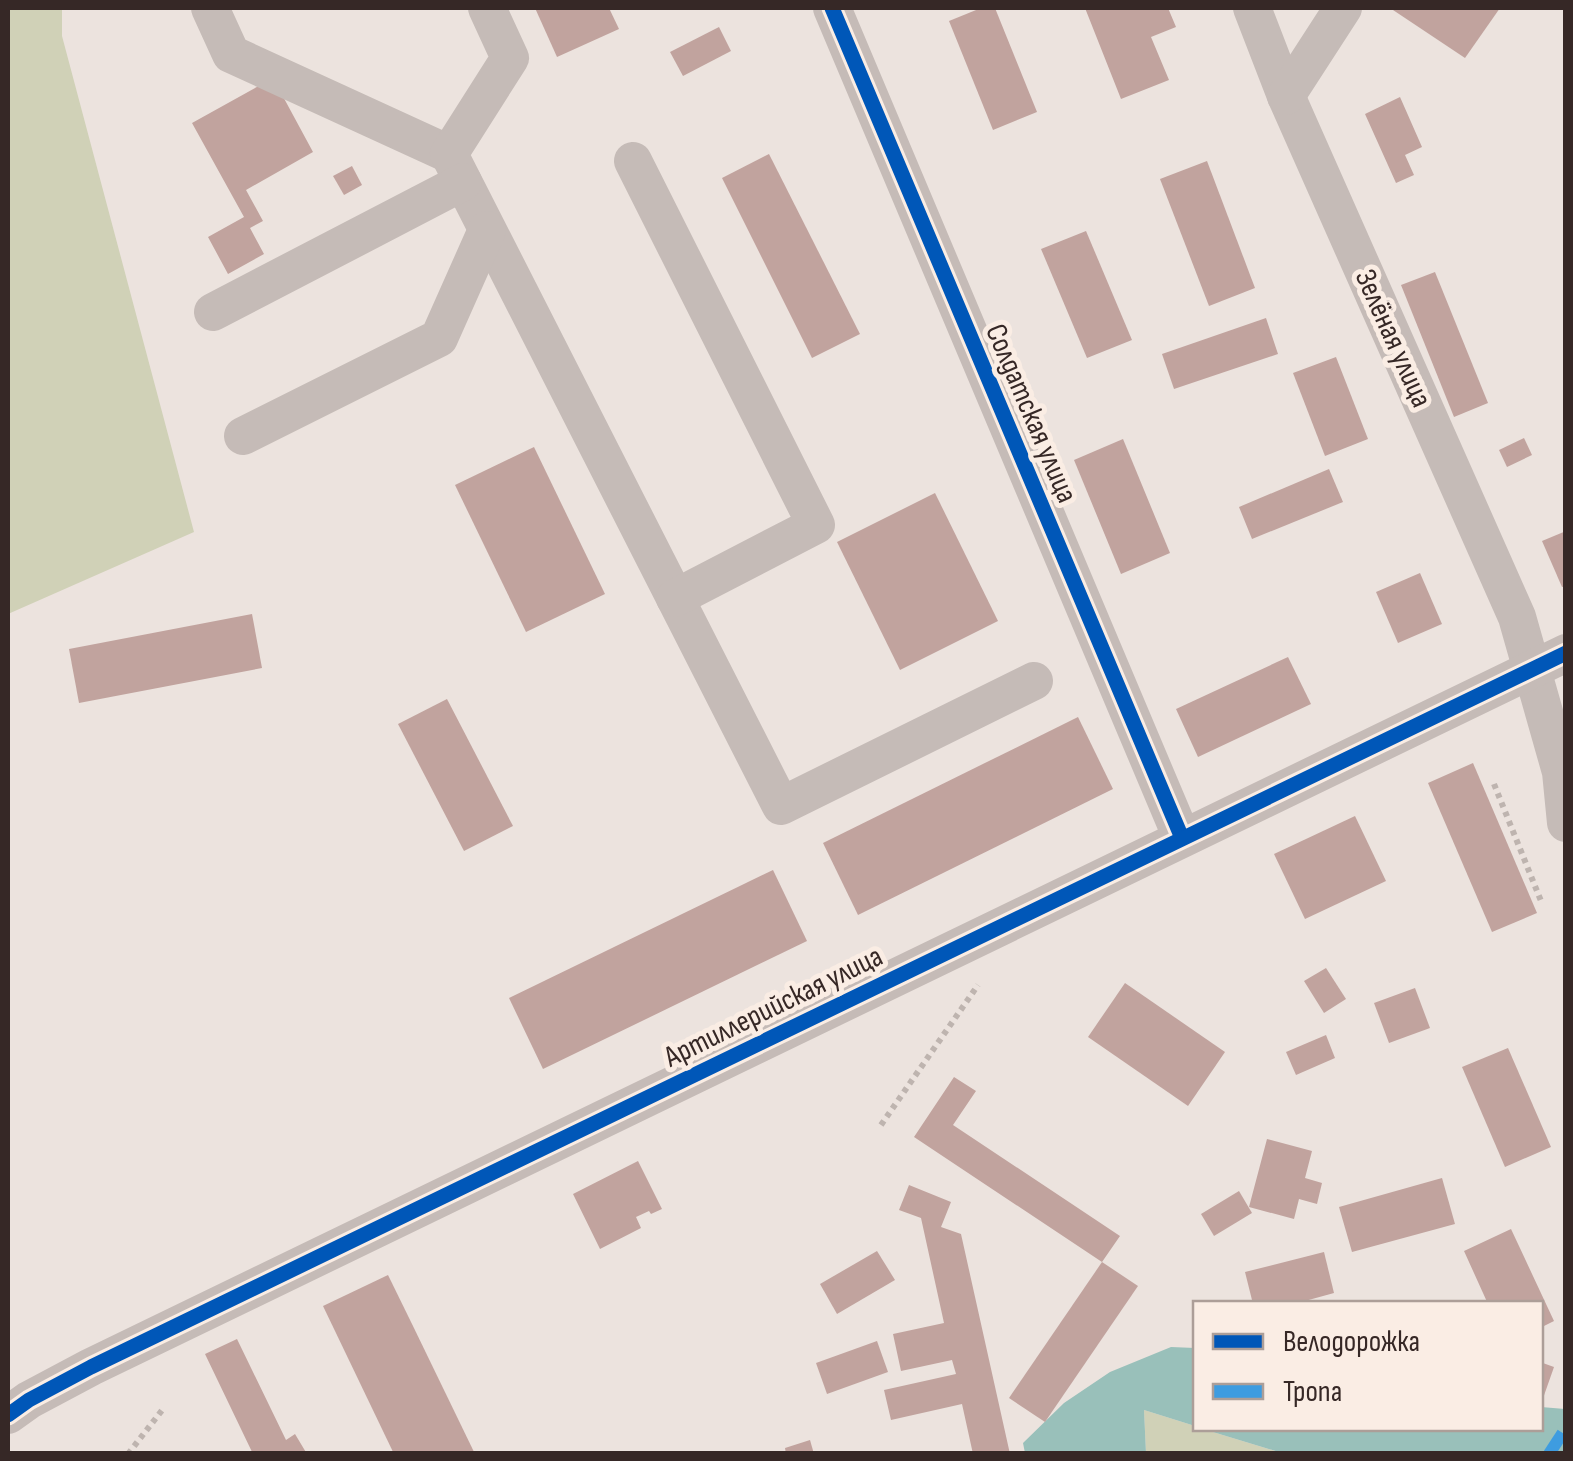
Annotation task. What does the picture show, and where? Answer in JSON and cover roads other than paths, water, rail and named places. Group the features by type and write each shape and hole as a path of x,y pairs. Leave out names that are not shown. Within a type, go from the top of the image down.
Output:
{"street":[{"path":"210,8 231,54 456,168 781,806 1034,682"},
{"path":"213,312 456,168 510,58 487,8"},
{"name":"Солдатская улица","path":"832,8 1182,838"},
{"name":"Зелёная улица","path":"1252,8 1286,96 1517,616 1549,661 1566,823"},
{"path":"1286,96 1343,8"},
{"path":"632,160 816,525 675,598"},
{"path":"244,436 439,338 488,230"},
{"name":"Артиллерийская улица","path":"8,1415 91,1366 1549,661"}],"water":[{"path":"1171,1347 1193,1348 1193,1425 1144,1410 1146,1453 1025,1453 1023,1443 1064,1403 1110,1372"},
{"path":"1543,1407 1565,1409 1565,1453 1282,1453 1210,1431 1543,1431"}]}
